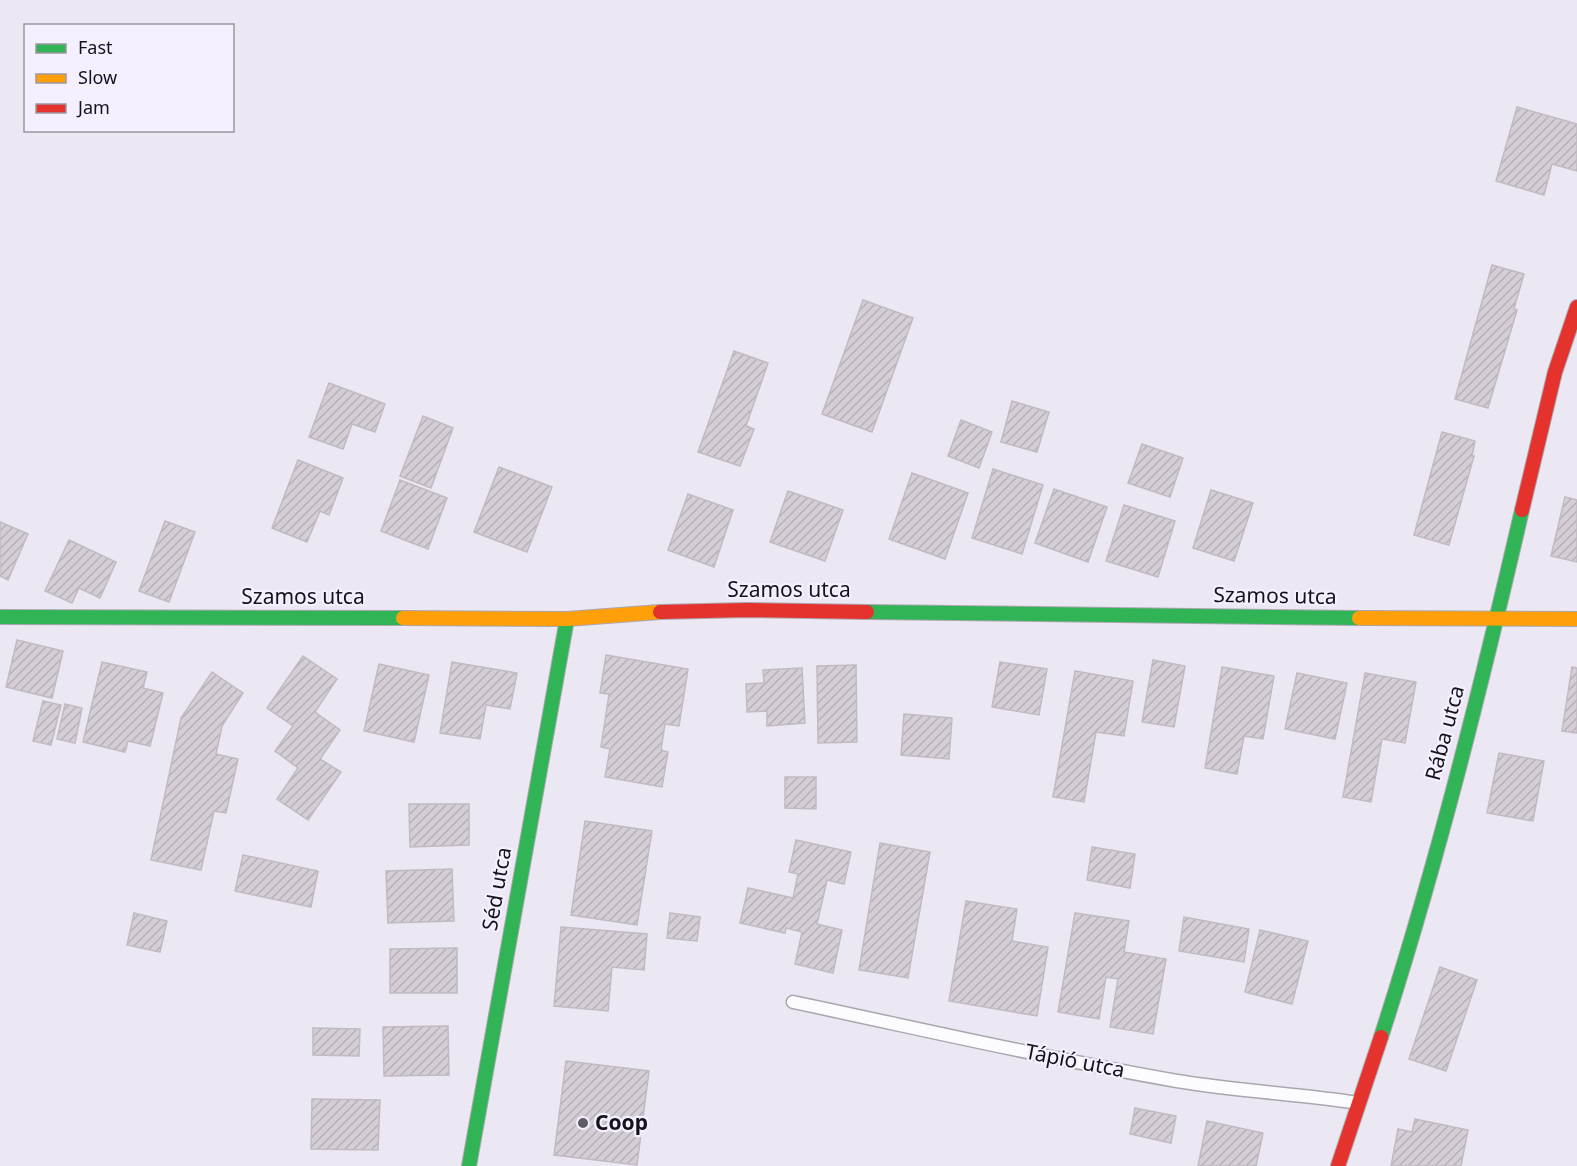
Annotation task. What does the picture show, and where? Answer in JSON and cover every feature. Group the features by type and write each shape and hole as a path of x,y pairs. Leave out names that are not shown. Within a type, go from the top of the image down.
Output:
{"street":[{"name":"Rába utca","path":"1338,1166 1410,941 1496,620 1554,375 1577,307"},
{"name":"Szamos utca","path":"0,617 567,619 671,611 747,610 1496,620 1577,619"},
{"name":"Séd utca","path":"469,1166 567,619"}],"lane":[{"name":"Tápió utca","path":"793,1002 1078,1063 1177,1081 1360,1103"}],"building":[{"path":"1517,107 1577,124 1577,171 1552,164 1544,195 1496,181"},
{"path":"1492,265 1524,274 1514,309 1517,310 1488,408 1455,399"},
{"path":"863,300 913,318 872,432 822,414"},
{"path":"734,351 768,363 746,426 754,429 740,466 698,452"},
{"path":"329,383 385,404 375,432 352,424 343,449 309,437"},
{"path":"1012,401 1049,412 1037,452 1001,442"},
{"path":"423,416 453,428 431,488 400,476"},
{"path":"961,420 992,432 979,468 948,456"},
{"path":"1442,432 1475,441 1472,456 1474,456 1449,545 1414,535"},
{"path":"1142,444 1183,458 1170,497 1128,483"},
{"path":"298,460 343,478 329,515 320,511 307,542 272,528"},
{"path":"499,467 552,487 527,552 474,532"},
{"path":"993,469 1043,485 1022,554 972,538"},
{"path":"912,473 968,493 945,559 889,539"},
{"path":"400,480 447,498 428,549 381,531"},
{"path":"1054,489 1107,507 1088,562 1035,543"},
{"path":"1211,490 1253,503 1234,561 1193,548"},
{"path":"788,491 843,510 825,561 770,542"},
{"path":"688,494 733,510 714,567 668,550"},
{"path":"1565,497 1577,500 1577,562 1551,556"},
{"path":"1124,505 1175,521 1158,577 1106,561"},
{"path":"165,521 195,532 169,602 139,591"},
{"path":"0,522 28,534 8,580 0,576"},
{"path":"69,540 116,562 100,598 79,588 72,603 45,591"},
{"path":"17,640 63,651 52,698 6,687"},
{"path":"606,655 688,669 679,726 665,724 661,750 668,752 662,787 605,777 610,749 601,747 609,694 600,693"},
{"path":"303,656 337,679 315,712 340,730 320,759 341,772 308,820 277,799 298,768 275,751 293,726 267,708"},
{"path":"1153,660 1185,666 1174,727 1142,722"},
{"path":"102,662 147,672 143,688 163,693 150,746 128,741 125,752 83,742"},
{"path":"452,662 517,673 510,709 486,705 480,739 440,733"},
{"path":"1000,662 1047,669 1039,715 992,707"},
{"path":"379,664 429,675 414,742 364,731"},
{"path":"856,665 857,742 818,743 817,666"},
{"path":"1222,667 1274,676 1263,739 1244,736 1237,774 1205,768"},
{"path":"1572,667 1577,668 1577,733 1562,731"},
{"path":"802,668 805,723 767,726 767,711 747,712 746,684 764,683 763,670"},
{"path":"1075,671 1133,681 1124,736 1096,732 1084,802 1053,797"},
{"path":"212,672 243,693 222,726 216,754 238,759 226,813 214,811 201,870 151,860 181,718"},
{"path":"1297,673 1347,683 1335,739 1285,729"},
{"path":"1365,673 1416,682 1405,743 1382,739 1371,802 1343,797"},
{"path":"43,701 61,705 51,745 33,741"},
{"path":"65,704 82,708 75,743 57,739"},
{"path":"904,714 952,718 949,759 901,755"},
{"path":"1499,753 1544,761 1533,821 1487,813"},
{"path":"785,777 816,777 816,809 785,808"},
{"path":"409,804 469,804 469,845 410,847"},
{"path":"585,821 652,831 637,925 571,915"},
{"path":"796,840 851,852 844,884 827,880 817,924 842,930 833,973 795,964 802,932 786,928 785,933 740,923 748,888 793,898 798,874 789,872"},
{"path":"880,843 930,852 908,978 859,970"},
{"path":"1092,847 1135,854 1130,888 1087,880"},
{"path":"243,855 318,871 311,907 235,891"},
{"path":"452,869 454,921 388,923 386,871"},
{"path":"966,901 1017,909 1012,941 1048,947 1037,1016 949,1001"},
{"path":"134,913 167,921 160,952 127,945"},
{"path":"670,913 700,917 697,941 667,938"},
{"path":"1075,913 1129,921 1124,952 1166,959 1153,1034 1110,1027 1118,979 1106,977 1099,1019 1058,1012"},
{"path":"1184,917 1249,929 1244,962 1179,951"},
{"path":"561,927 647,934 644,970 612,967 608,1011 554,1006"},
{"path":"1260,930 1308,941 1292,1004 1245,992"},
{"path":"457,948 457,993 390,993 390,949"},
{"path":"1440,967 1477,980 1446,1071 1409,1059"},
{"path":"448,1026 449,1075 384,1076 383,1027"},
{"path":"313,1028 360,1029 359,1056 313,1055"},
{"path":"566,1061 649,1071 637,1165 554,1155"},
{"path":"312,1099 380,1100 378,1150 311,1149"},
{"path":"1135,1108 1176,1116 1171,1143 1130,1134"},
{"path":"1415,1119 1468,1130 1461,1166 1391,1166 1398,1129 1412,1132"},
{"path":"1207,1121 1263,1133 1256,1166 1198,1166"}],"traffic: fast":[{"path":"1381,1037 1421,907 1457,775 1522,510"},
{"path":"867,612 1359,618"},
{"path":"0,617 403,618"},
{"path":"469,1166 567,619"}],"traffic: slow":[{"path":"403,618 567,619 660,612"},
{"path":"1359,618 1577,619"}],"traffic: jam":[{"path":"1522,510 1555,372 1577,307"},
{"path":"660,612 747,610 867,612"},
{"path":"1338,1166 1381,1037"}],"place":[{"name":"Coop","path":"583,1123"}]}
